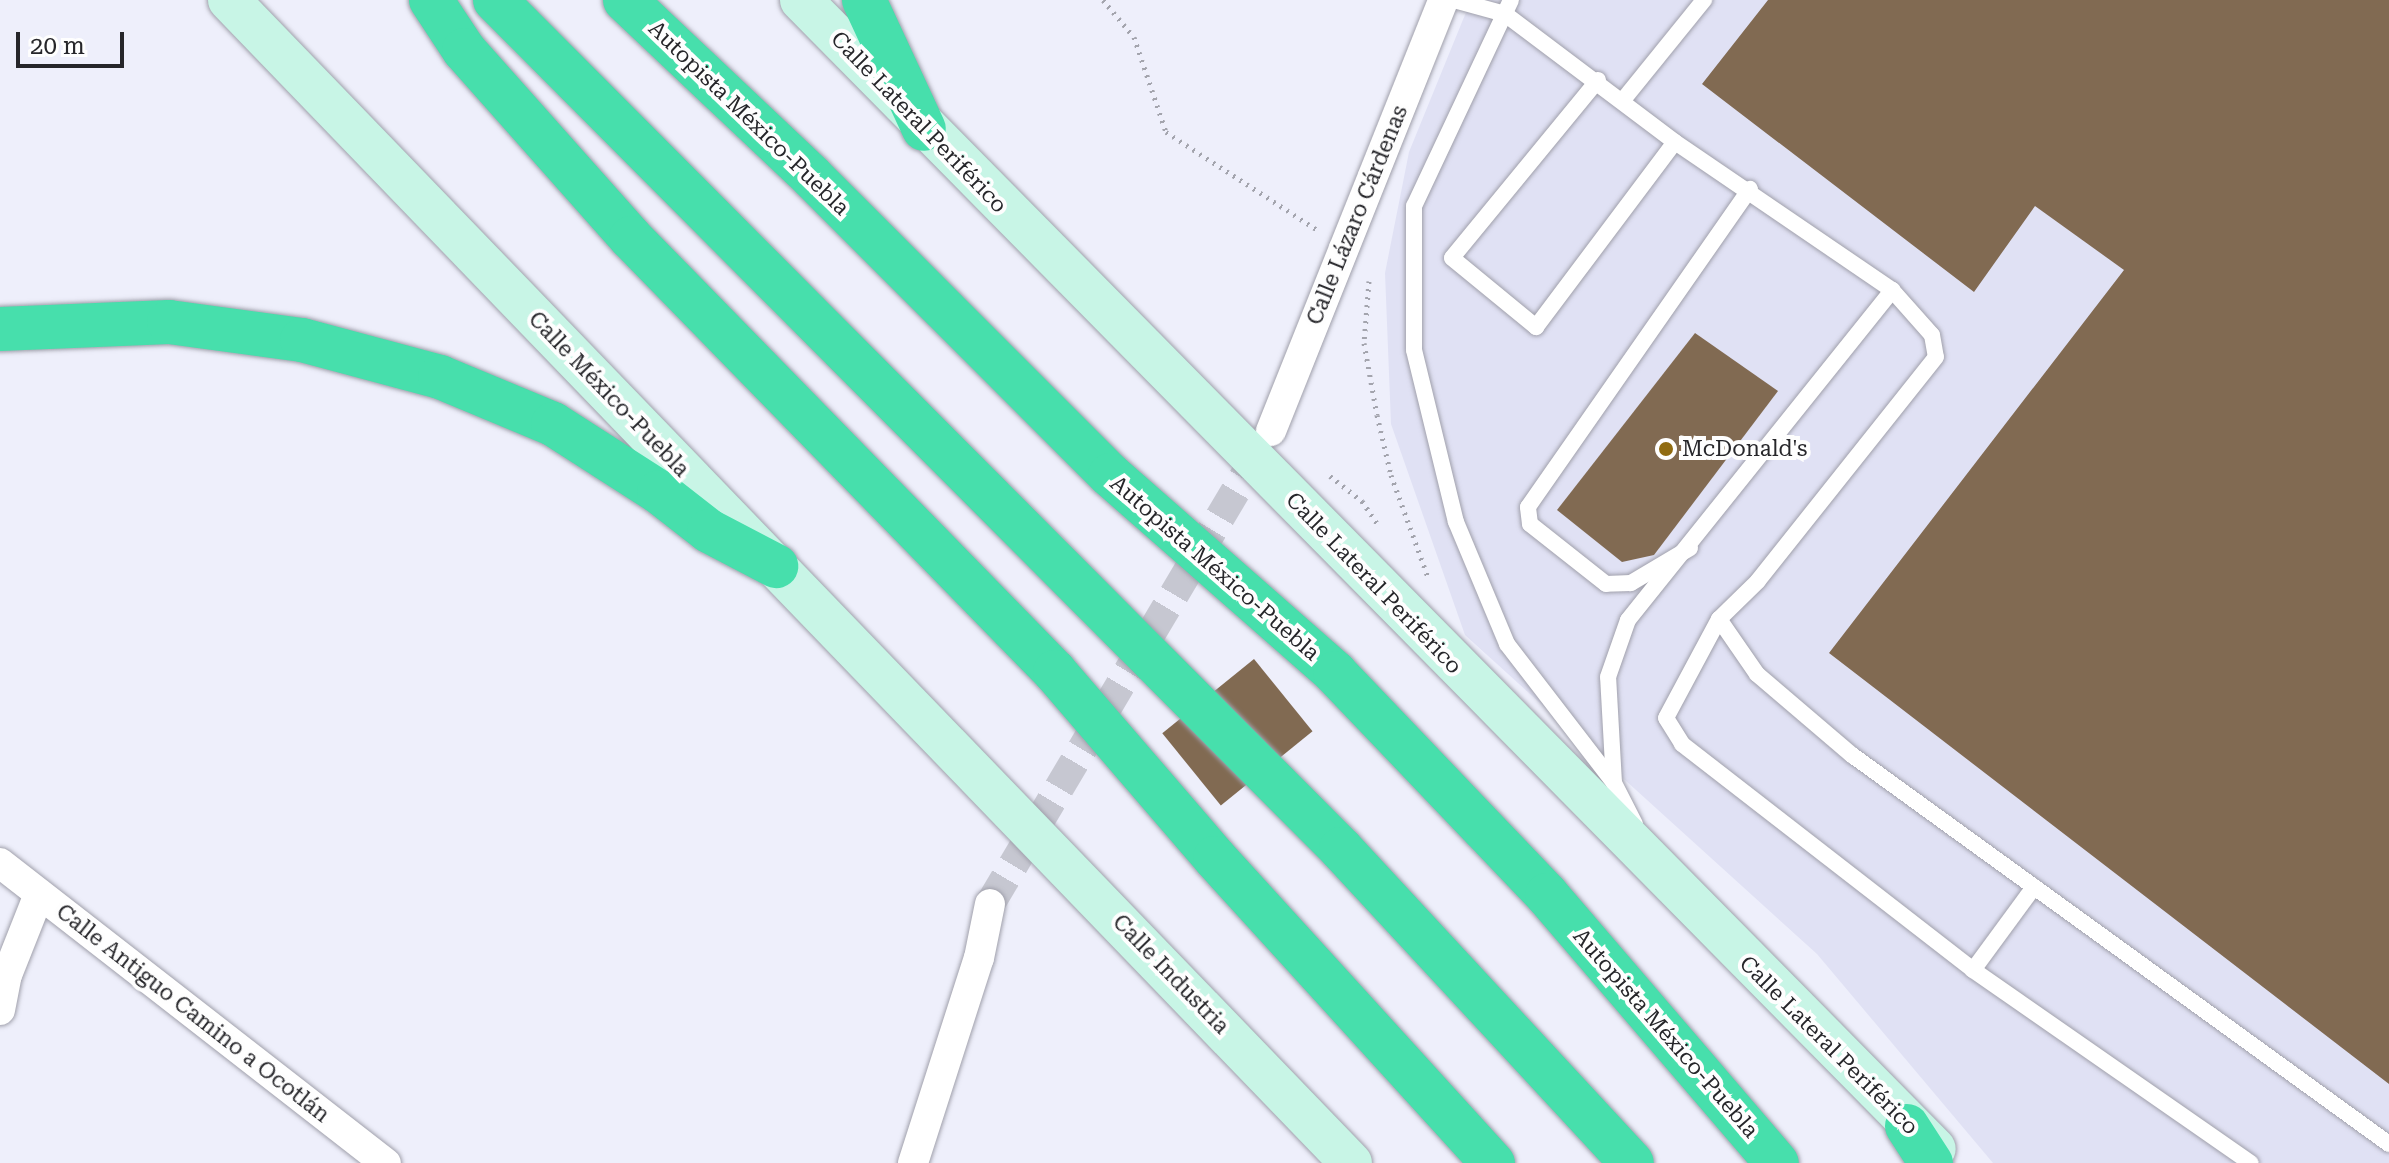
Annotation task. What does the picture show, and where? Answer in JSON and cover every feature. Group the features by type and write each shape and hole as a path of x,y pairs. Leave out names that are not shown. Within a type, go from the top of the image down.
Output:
{"highway":[{"path":"431,0 464,50 621,227 1055,672 1215,858 1493,1163"},
{"path":"495,0 1341,849 1632,1163"},
{"name":"Autopista México-Puebla","path":"625,0 812,177 1110,475 1335,673 1547,895 1777,1163"},
{"path":"864,0 924,129"},
{"path":"0,329 169,322 302,340 440,377 553,424 709,531 776,566"},
{"path":"1907,1126 1931,1163"}],"street":[{"name":"Calle México-Puebla","path":"229,0 992,786"},
{"name":"Calle Lateral Periférico","path":"801,0 924,129 1907,1126 1951,1163"},
{"name":"Calle Lázaro Cárdenas","path":"1271,431 1443,0"},
{"name":"Calle Industria","path":"992,786 1351,1163"},
{"name":"Calle Antiguo Camino a Ocotlán","path":"0,863 386,1163"},
{"path":"0,1010 7,975 39,894"},
{"path":"913,1163 979,958 990,904"}],"lane":[{"path":"1454,0 1508,7 1675,142 1750,189 1892,290 1932,335 1936,357 1758,581 1719,619 1666,718 1682,744 1973,970 2251,1163"},
{"path":"1623,100 1704,0"},
{"path":"1508,7 1414,206 1414,350 1456,522 1507,644 1614,783 1658,872"},
{"path":"1598,80 1452,258 1536,327 1675,142"},
{"path":"1690,548 1631,583 1606,584 1530,524 1528,507 1750,189"},
{"path":"1614,783 1608,677 1628,620 1690,548 1892,290"},
{"path":"1719,619 1757,674 1852,755 2389,1144"},
{"path":"1973,970 2034,887"}],"path":[{"path":"1103,0 1134,37 1166,132 1345,247 1370,275 1364,343 1377,415 1391,475 1430,581"}],"shaded area":[{"path":"1471,0 2389,0 2389,1163 1993,1163 1817,954 1465,635 1391,424 1385,273 1409,152"}],"building":[{"path":"1768,0 2389,0 2389,1084 1829,653 2124,270 2035,206 1974,292 1702,84"},
{"path":"1695,333 1778,391 1654,555 1622,562 1557,510"},
{"path":"1254,659 1313,731 1221,806 1162,733"}],"tunnel":[{"path":"990,904 1263,445"}],"place":[{"name":"McDonald's","path":"1666,449"}]}
